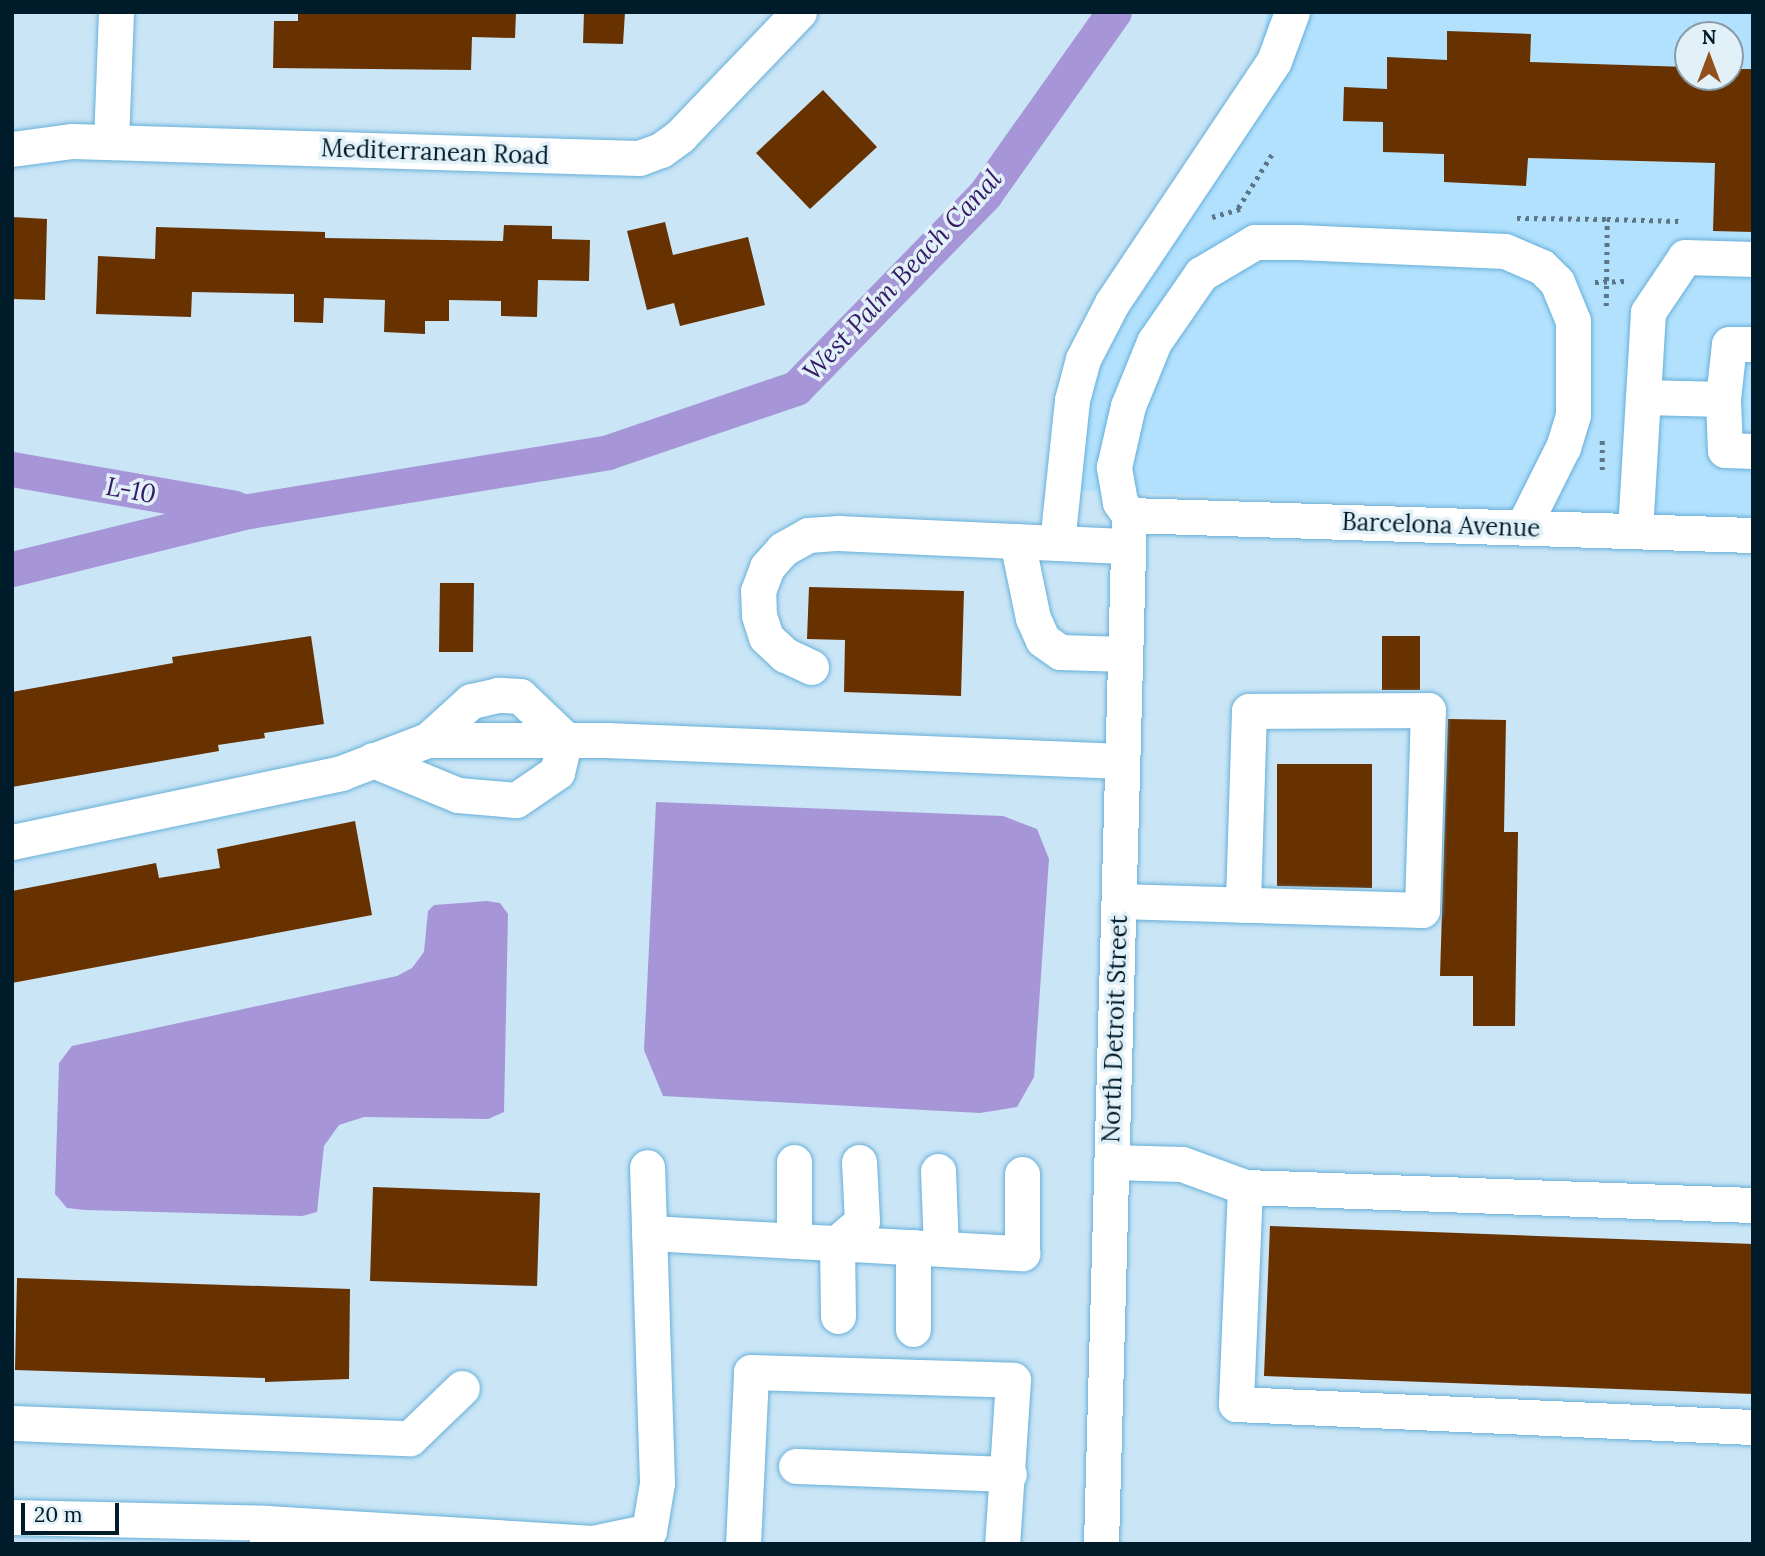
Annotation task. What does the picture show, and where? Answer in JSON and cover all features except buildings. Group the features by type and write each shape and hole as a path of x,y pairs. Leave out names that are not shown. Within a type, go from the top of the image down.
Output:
{"street":[{"path":"111,142 116,12"},
{"name":"Mediterranean Road","path":"12,149 72,141 639,158 661,150 680,136 799,12"},
{"path":"1057,543 1072,400 1083,359 1112,303 1274,61 1292,12"},
{"path":"1128,530 1114,467 1128,406 1154,342 1201,274 1255,242 1505,251 1542,267 1557,282 1573,320 1573,415 1563,447 1523,527"},
{"path":"1635,531 1648,312 1685,257 1753,259"},
{"path":"1753,344 1729,344 1723,399 1726,450 1753,451"},
{"path":"1643,397 1723,399"},
{"name":"Barcelona Avenue","path":"811,667 785,656 766,637 759,615 758,591 767,567 783,550 808,535 839,533 1057,543 1128,530 1523,527 1753,535"},
{"name":"North Detroit Street","path":"1101,1544 1128,530"},
{"path":"1017,541 1032,618 1043,640 1060,652 1125,654"},
{"path":"428,740 471,701 498,695 520,696 565,739"},
{"path":"1119,901 1243,905 1422,910 1428,710 1249,712 1243,905"},
{"path":"458,795 467,739"},
{"path":"12,842 341,773 428,740 565,739 1122,761"},
{"path":"373,760 458,795 516,800 556,772 565,739"},
{"path":"793,1162 793,1241"},
{"path":"838,1316 837,1243 862,1221 859,1162"},
{"path":"1111,1162 1182,1164 1245,1187 1753,1205"},
{"path":"12,1517 267,1534 592,1543 649,1531 657,1483 647,1167"},
{"path":"913,1329 938,1171"},
{"path":"649,1233 1022,1252 1022,1174"},
{"path":"1245,1187 1236,1404 1753,1427"},
{"path":"743,1544 751,1372 1013,1380 1009,1474 1002,1544"},
{"path":"12,1423 410,1438 462,1388"},
{"path":"796,1466 1009,1474"}],"path":[{"path":"1238,208 1272,154"},
{"path":"1512,218 1686,221"},
{"path":"1606,282 1607,219"}],"shaded area":[{"path":"1267,12 1753,12 1753,520 1051,489 1068,352 1258,65"},
{"path":"656,802 1003,816 1037,829 1049,859 1034,1077 1017,1107 980,1113 663,1096 644,1050"},
{"path":"487,901 500,903 508,914 504,1112 488,1119 364,1117 339,1125 324,1146 317,1212 302,1216 85,1210 67,1208 55,1194 59,1063 72,1046 397,976 412,968 424,952 428,911 434,905"}],"waterway":[{"name":"West Palm Beach Canal","path":"12,569 249,511 608,452 796,388 985,194 1114,12"},
{"name":"L-10","path":"12,469 235,508"}]}
